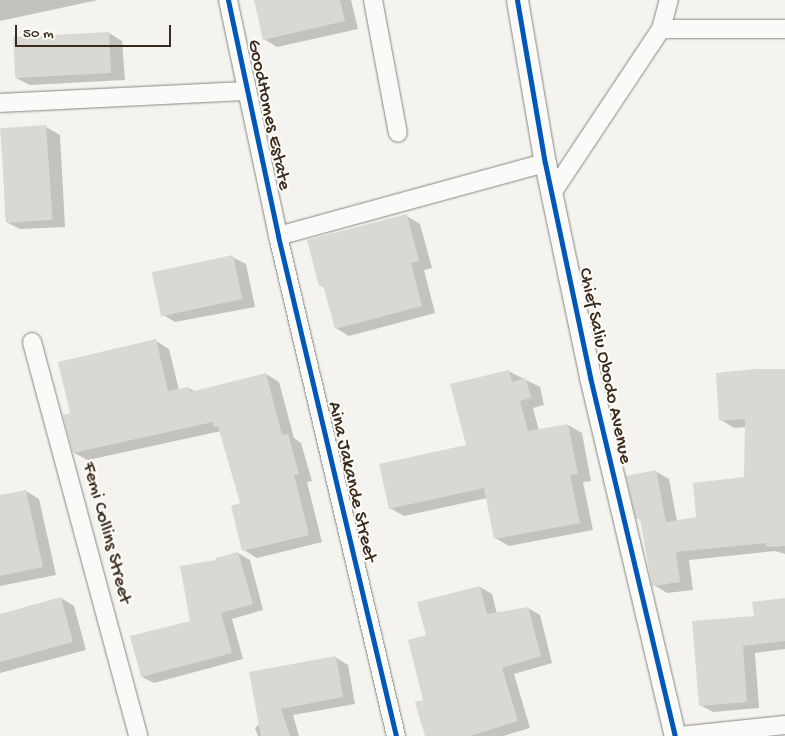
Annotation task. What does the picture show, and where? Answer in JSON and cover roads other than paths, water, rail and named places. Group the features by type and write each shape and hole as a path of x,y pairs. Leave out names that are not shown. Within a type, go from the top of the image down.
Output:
{"street":[{"name":"GoodHomes Estate","path":"228,0 278,236"},
{"path":"373,0 398,133"},
{"name":"Chief Saliu Obodo Avenue","path":"518,0 545,163 590,377 677,736"},
{"path":"552,193 661,30 669,0"},
{"path":"661,30 785,29"},
{"path":"0,103 247,91"},
{"path":"278,236 545,163"},
{"name":"Aina Jakande Street","path":"278,236 396,736"},
{"name":"Femi Collins Street","path":"32,342 138,736"},
{"path":"677,736 785,725"}]}
